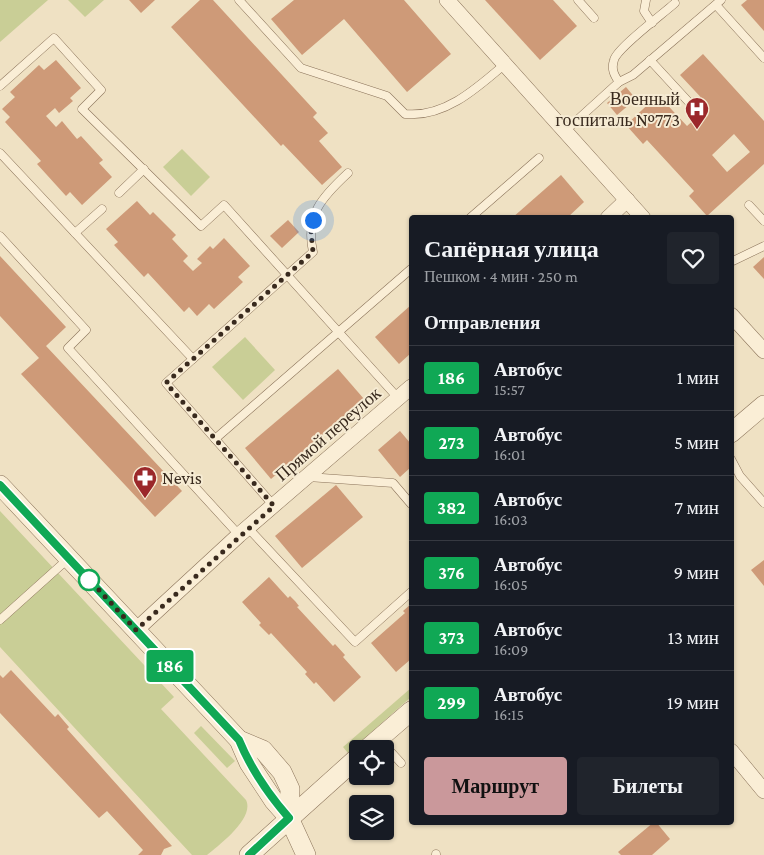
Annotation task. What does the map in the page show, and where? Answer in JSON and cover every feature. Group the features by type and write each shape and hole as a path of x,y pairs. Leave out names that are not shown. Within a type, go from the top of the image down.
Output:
{"street":[{"path":"447,0 640,215"},
{"path":"611,215 627,200"},
{"path":"734,318 764,351"},
{"name":"Прямой переулок","path":"136,630 244,532 409,389"},
{"path":"734,430 764,405"},
{"path":"0,485 239,740 263,750 282,772 290,789 289,818 306,855"},
{"path":"378,740 409,713"},
{"path":"734,755 764,791"},
{"path":"249,855 349,765"}],"lane":[{"path":"240,0 302,68 387,96 405,114 422,116 450,106 505,64"},
{"path":"578,0 594,18"},
{"path":"646,0 644,11 652,23"},
{"path":"565,131 619,82 633,75 719,2 764,58"},
{"path":"619,82 612,68 617,54 675,3"},
{"path":"0,86 54,38 101,90 82,109 201,226 224,206 398,398"},
{"path":"650,60 697,111"},
{"path":"0,153 194,359"},
{"path":"473,215 539,158"},
{"path":"119,193 144,169"},
{"path":"274,506 166,383 313,252 311,232 318,205 326,192 348,173"},
{"path":"749,205 764,221"},
{"path":"75,233 102,209"},
{"path":"0,236 86,330 68,348 244,532 355,642 409,594"},
{"path":"734,261 764,246"},
{"path":"215,439 409,271"},
{"path":"734,465 740,476 764,504"},
{"path":"307,477 393,483 409,502"},
{"path":"0,620 69,558"},
{"path":"394,759 401,764"}],"green space":[{"path":"0,0 48,0 0,42"},
{"path":"68,0 104,0 85,17"},
{"path":"182,149 210,177 191,196 163,167"},
{"path":"245,337 275,370 243,400 212,367"},
{"path":"0,511 174,697 161,709 246,800 247,807 241,823 207,855 192,855 0,647"},
{"path":"409,690 409,699 363,740 351,740"},
{"path":"201,726 235,761 227,768 194,733"},
{"path":"349,742 349,752 343,747"}],"building":[{"path":"129,0 155,0 141,13"},
{"path":"200,0 213,0 317,113 313,117 328,133 319,141 342,167 322,185 283,144 281,146 171,27"},
{"path":"294,0 404,0 451,54 407,92 344,19 302,55 271,19"},
{"path":"485,0 553,0 577,26 540,60"},
{"path":"747,0 764,0 764,31 741,5"},
{"path":"703,54 764,121 764,164 706,215 689,196 694,191 647,140 643,144 626,125 658,95 687,126 709,106 680,75","holes":["734,134 750,152 727,172 712,155"]},
{"path":"56,60 81,88 70,98 73,101 59,113 55,108 46,116 56,127 62,121 77,139 81,136 103,160 99,163 112,177 82,205 70,192 66,196 37,164 41,161 5,122 10,117 2,109 15,97 10,92 39,65 44,70"},
{"path":"626,87 636,99 617,115 607,103"},
{"path":"561,175 584,202 570,215 515,215"},
{"path":"137,201 150,215 153,212 176,235 172,239 188,256 183,261 193,271 202,263 197,259 210,246 213,249 224,238 250,266 238,277 243,282 214,309 209,304 197,316 189,307 184,312 148,273 144,277 114,245 118,242 106,229"},
{"path":"288,220 299,232 282,248 270,236"},
{"path":"0,256 66,327 46,346 182,491 155,517 21,374 39,358 0,316"},
{"path":"764,257 764,279 753,267"},
{"path":"409,307 409,355 399,364 375,337"},
{"path":"338,369 364,399 271,479 245,448"},
{"path":"400,431 409,442 409,469 400,477 378,450"},
{"path":"336,485 363,517 302,568 275,536"},
{"path":"764,560 764,586 751,570"},
{"path":"269,577 288,598 290,596 295,601 299,606 297,607 333,646 335,644 345,655 343,657 361,677 334,702 316,682 314,684 305,674 307,672 271,633 269,635 259,625 261,623 242,602"},
{"path":"409,606 409,661 396,672 371,643 405,613 403,611"},
{"path":"11,670 55,717 58,714 69,727 67,729 172,846 164,849 161,855 138,855 143,850 107,811 99,818 0,713 0,675 3,678"},
{"path":"650,825 658,825 670,839 652,855 621,855 618,852"}],"bus line":[{"name":"186","path":"0,485 239,740 249,763 274,801 289,818 249,855"}],"place":[{"name":"Военный госпиталь №773","path":"697,130"},
{"name":"Nevis","path":"145,499"}],"route":[{"path":"89,580 85,575 136,630 274,506 166,383 313,252 311,232 313,220"}]}
